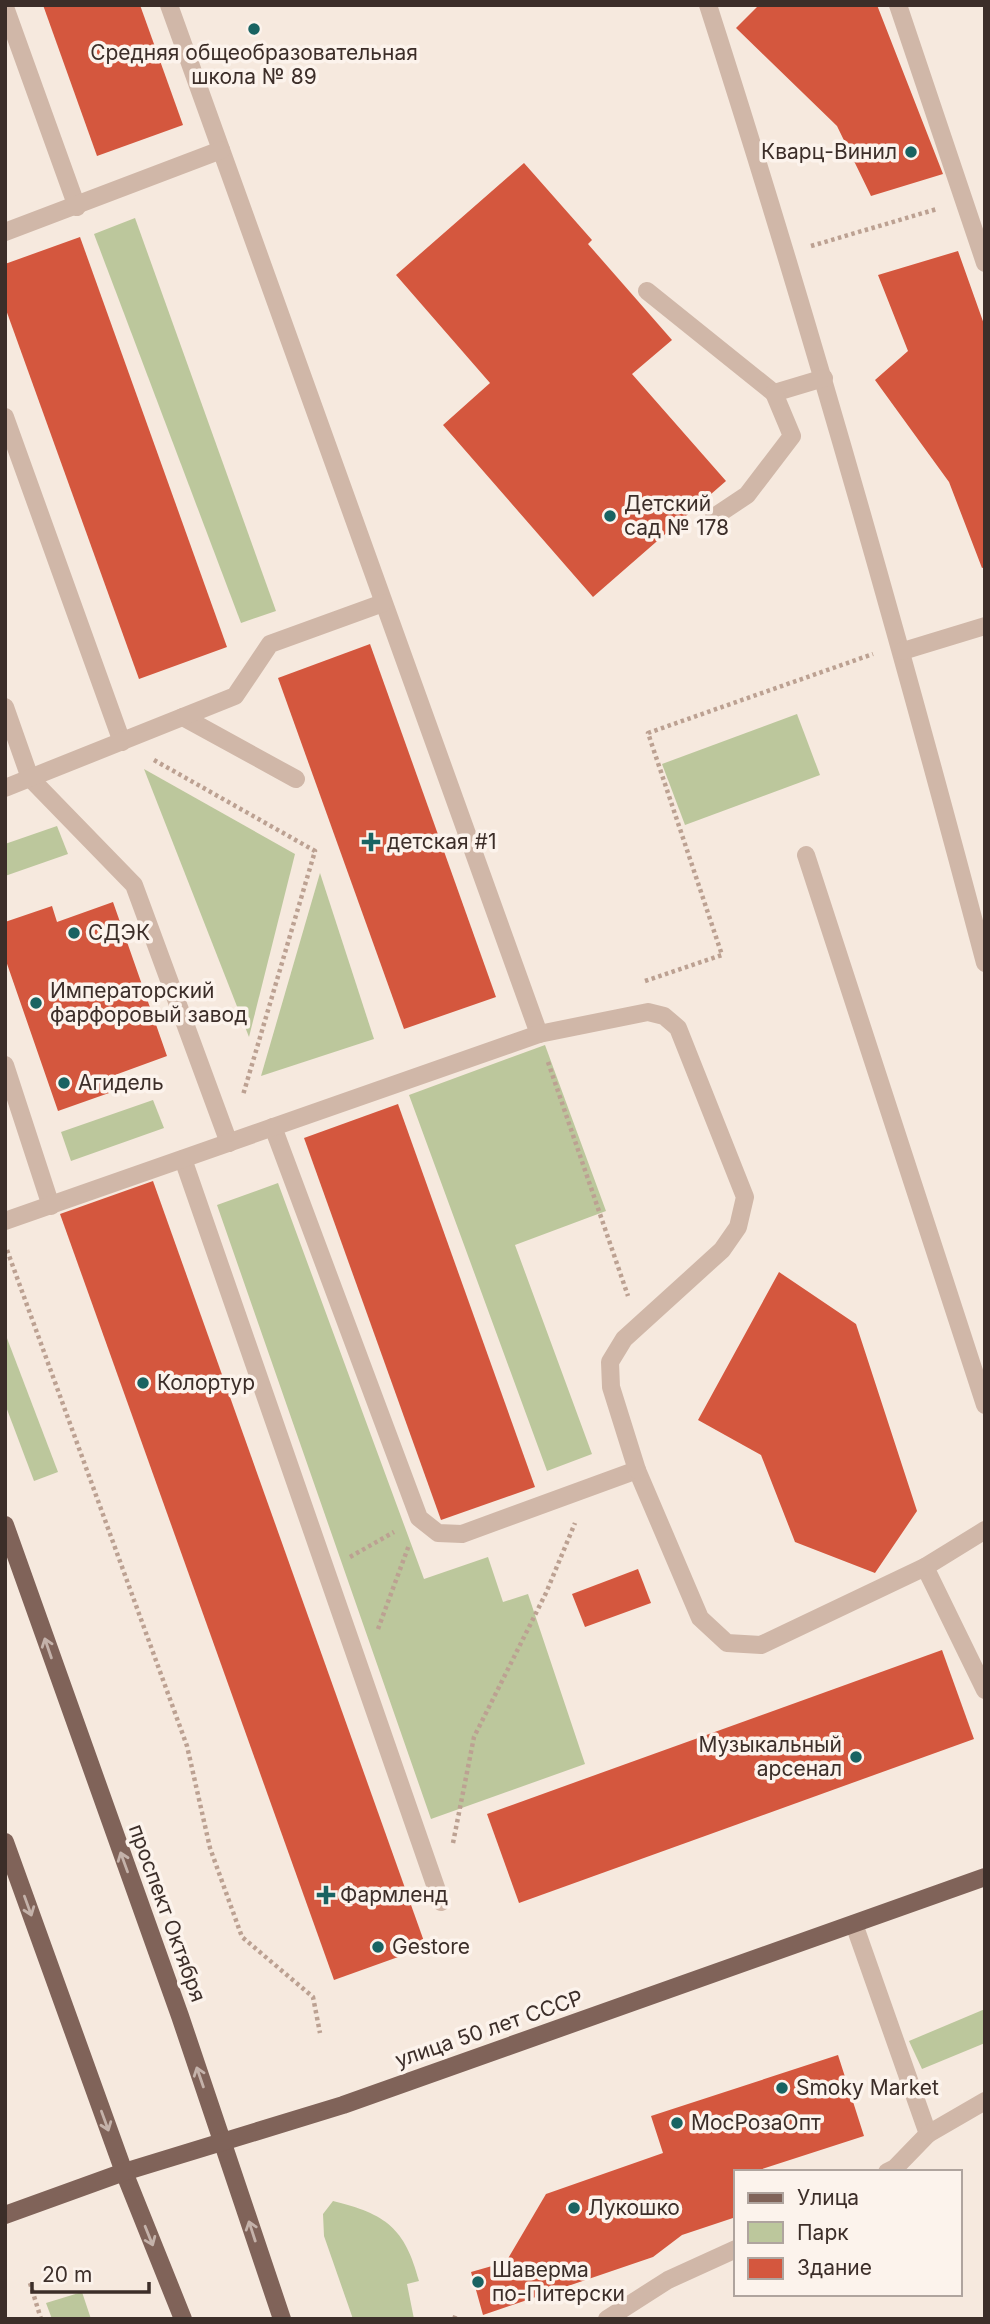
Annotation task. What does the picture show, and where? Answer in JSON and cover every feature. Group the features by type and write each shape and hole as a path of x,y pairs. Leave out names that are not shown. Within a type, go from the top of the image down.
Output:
{"main road":[{"name":"проспект Октября","path":"5,1525 282,2319"},
{"path":"5,1842 124,2172 183,2319"},
{"name":"улица 50 лет СССР","path":"5,2215 124,2172 343,2105 985,1877"}],"lane":[{"path":"169,5 539,1034"},
{"path":"708,5 788,253 902,648 985,963"},
{"path":"898,5 985,263"},
{"path":"5,7 77,207"},
{"path":"5,232 77,207 221,150"},
{"path":"647,291 774,393 792,436 747,495 714,517"},
{"path":"774,393 824,378"},
{"path":"5,417 122,742"},
{"path":"5,788 235,696 270,645 383,603"},
{"path":"902,648 985,626"},
{"path":"5,707 30,778 134,885 229,1143"},
{"path":"183,717 296,779"},
{"path":"806,855 985,1405"},
{"path":"5,1221 539,1034 648,1012 664,1016 678,1028 745,1197 738,1227 722,1250 624,1339 610,1362 611,1387 637,1471 700,1618 727,1643 761,1645 925,1567 985,1530"},
{"path":"5,1065 51,1206"},
{"path":"274,1127 419,1518 438,1533 462,1534 637,1471"},
{"path":"183,1159 441,1902"},
{"path":"925,1567 985,1690"},
{"path":"854,1924 928,2134"},
{"path":"891,2170 928,2134 985,2101"},
{"path":"607,2319 668,2280 734,2250"}],"path":[{"path":"788,253 965,200"},
{"path":"635,985 722,955 648,733 902,648"},
{"path":"122,742 314,850 229,1143"},
{"path":"539,1034 638,1326"},
{"path":"5,1245 187,1746 210,1848 242,1937 313,1997 320,2033"},
{"path":"451,1851 474,1737 546,1593 589,1488"},
{"path":"326,1571 419,1518"},
{"path":"361,1672 419,1518"},
{"path":"30,2283 41,2319"}],"green space":[{"path":"135,218 276,611 241,623 94,234"},
{"path":"797,714 820,775 685,825 662,764"},
{"path":"144,769 295,854 249,1037"},
{"path":"57,826 68,854 5,876 5,844"},
{"path":"320,873 374,1039 261,1076"},
{"path":"545,1045 606,1211 515,1245 592,1454 547,1471 409,1095"},
{"path":"153,1100 164,1128 71,1161 61,1132"},
{"path":"278,1183 424,1579 488,1557 503,1602 528,1594 585,1764 431,1819 217,1205"},
{"path":"5,1333 58,1472 34,1481 5,1404"},
{"path":"985,2009 985,2043 922,2069 909,2041"},
{"path":"333,2201 380,2218 400,2236 419,2281 407,2284 414,2319 353,2319 324,2236 323,2214"},
{"path":"82,2292 91,2319 52,2319 46,2303"}],"building":[{"path":"43,5 140,5 183,125 97,156"},
{"path":"759,5 877,5 943,174 871,196 837,126 736,28"},
{"path":"524,163 592,240 588,244 672,340 632,374 726,481 593,597 443,425 490,383 396,275"},
{"path":"80,237 227,647 139,679 5,307 5,264"},
{"path":"958,251 985,327 985,567 982,568 949,482 875,380 908,351 878,275"},
{"path":"370,644 496,997 404,1029 278,678"},
{"path":"113,902 167,1056 104,1079 109,1093 58,1111 5,958 5,922 52,906 57,922"},
{"path":"398,1104 535,1487 441,1520 304,1138"},
{"path":"153,1181 426,1947 334,1980 60,1214"},
{"path":"779,1272 856,1324 917,1511 875,1573 795,1542 761,1455 698,1420"},
{"path":"638,1569 651,1603 585,1627 572,1594"},
{"path":"942,1650 974,1739 519,1903 487,1814"},
{"path":"838,2055 864,2136 759,2170 734,2170 734,2218 682,2235 653,2257 483,2315 471,2272 506,2262 546,2194 663,2153 651,2116"}],"place":[{"name":"Средняя общеобразовательная школа № 89","path":"254,29"},
{"name":"Кварц-Винил","path":"911,152"},
{"name":"Детский сад № 178","path":"610,516"},
{"name":"детская #1","path":"371,842"},
{"name":"СДЭК","path":"74,933"},
{"name":"Императорский фарфоровый завод","path":"36,1003"},
{"name":"Агидель","path":"64,1083"},
{"name":"Колортур","path":"143,1383"},
{"name":"Музыкальный арсенал","path":"856,1757"},
{"name":"Фармленд","path":"326,1895"},
{"name":"Gestore","path":"378,1947"},
{"name":"Smoky Market","path":"782,2088"},
{"name":"МосРозаОпт","path":"677,2123"},
{"name":"Лукошко","path":"574,2208"},
{"name":"Шаверма по-Питерски","path":"478,2282"}]}
